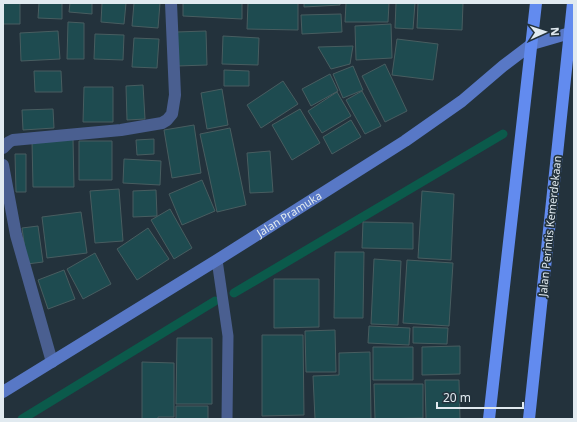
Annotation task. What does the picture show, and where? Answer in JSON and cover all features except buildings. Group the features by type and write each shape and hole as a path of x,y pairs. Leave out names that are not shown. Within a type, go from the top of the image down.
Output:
{"main road":[{"path":"489,419 536,3"},
{"name":"Jalan Perintis Kemerdekaan","path":"529,419 572,33 573,3"},
{"name":"Jalan Pramuka","path":"3,392 217,260 405,141 458,104 532,44 572,33"}],"street":[{"path":"3,148 13,140 121,130 162,123 167,120 172,114 175,95 171,3"},
{"path":"3,165 16,235 52,362"}],"lane":[{"path":"217,260 228,336 227,419"}],"waterway":[{"path":"234,293 503,134"},
{"path":"22,419 215,301"}]}
